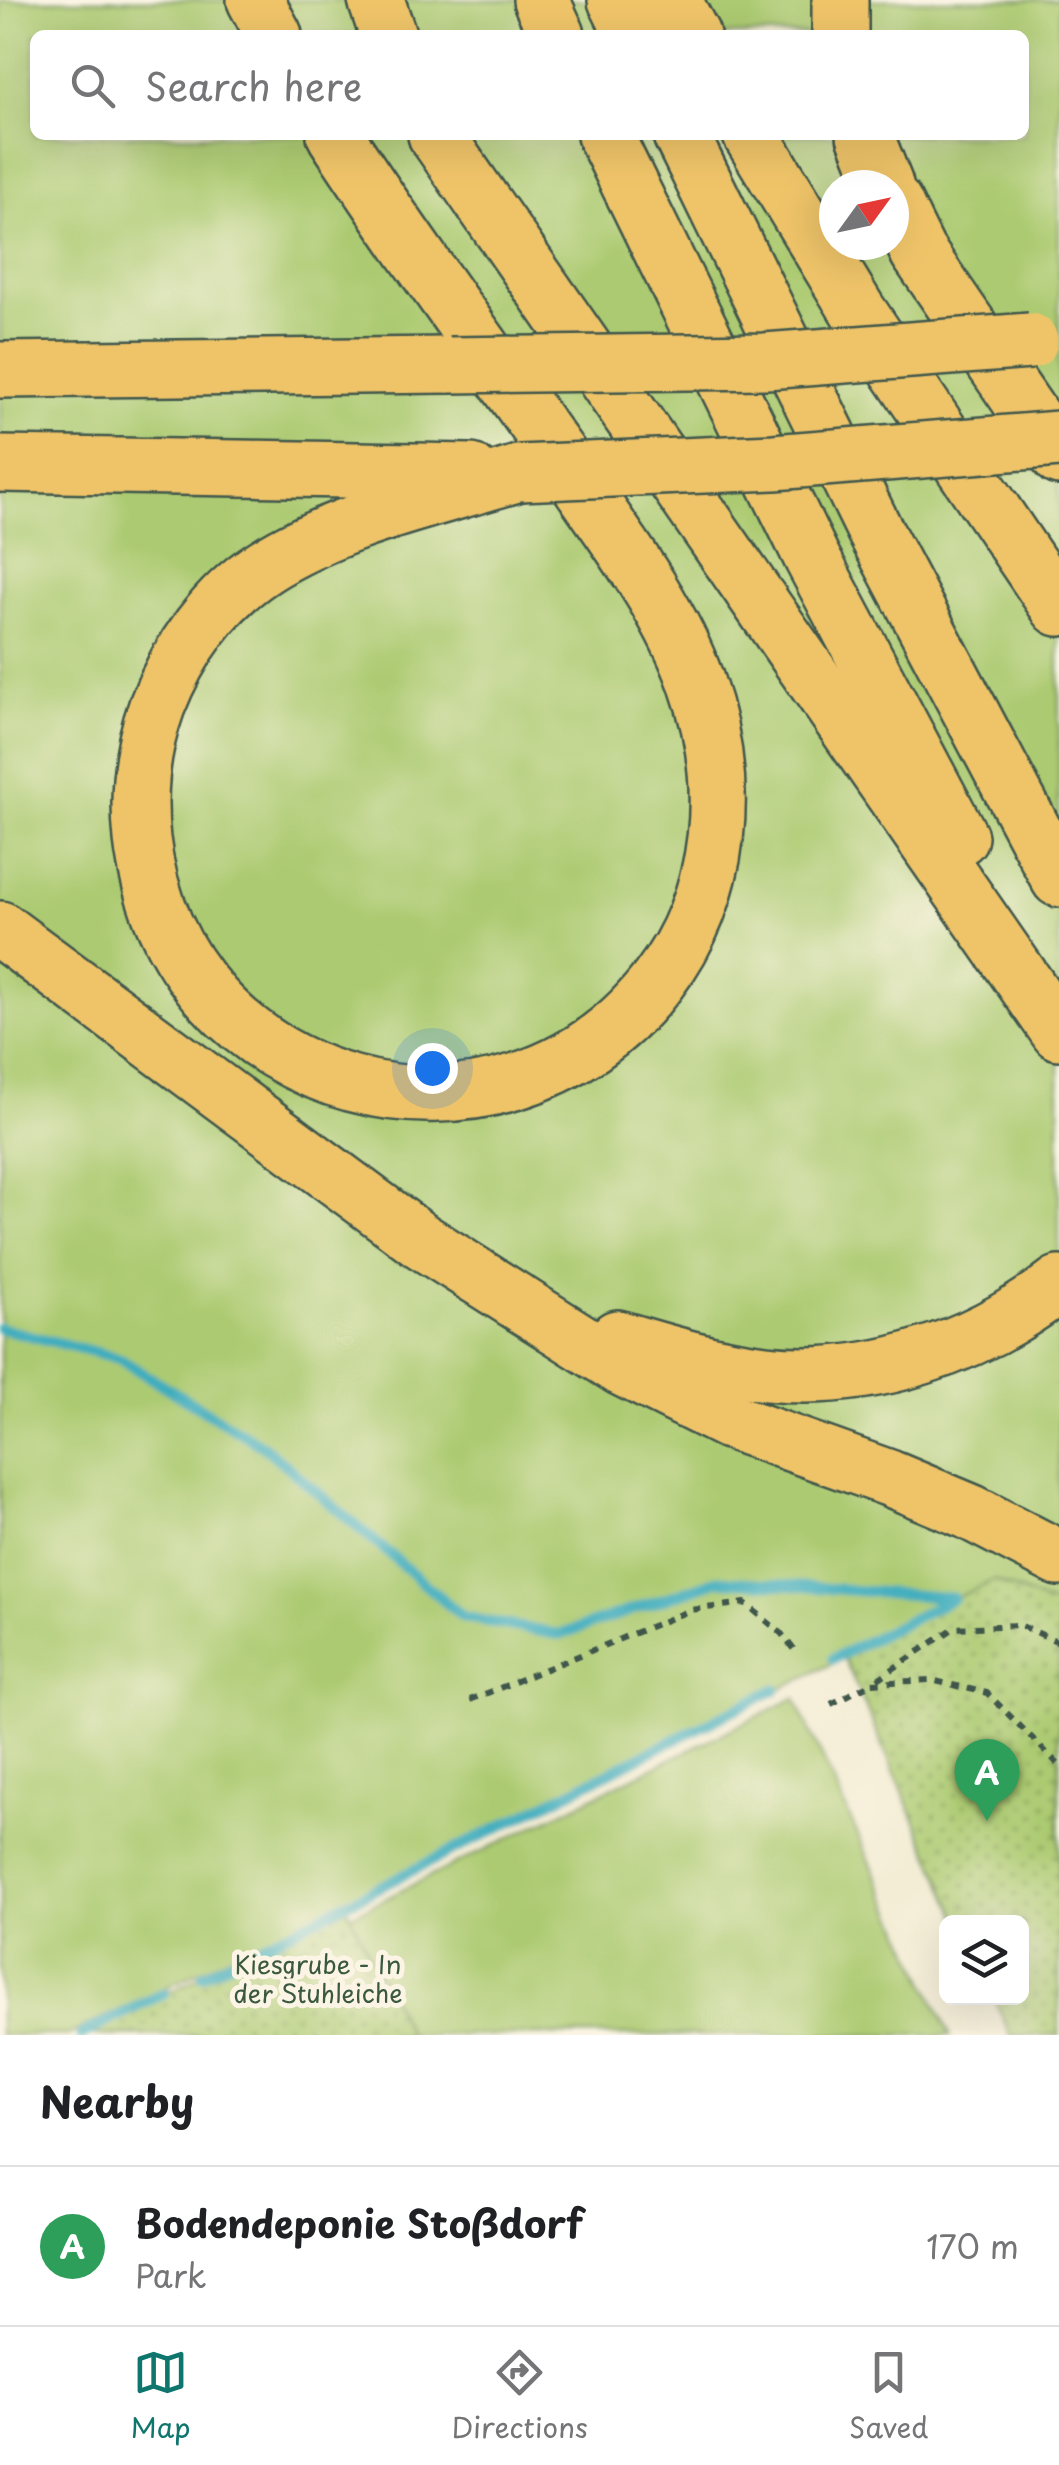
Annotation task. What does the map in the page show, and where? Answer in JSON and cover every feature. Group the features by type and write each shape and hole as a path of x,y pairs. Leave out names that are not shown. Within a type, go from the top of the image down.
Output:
{"highway":[{"path":"255,0 271,30"},
{"path":"376,0 386,30"},
{"path":"541,0 556,30"},
{"path":"616,0 630,30"},
{"path":"673,0 689,30"},
{"path":"840,0 840,30"},
{"path":"339,140 618,540 665,617 696,681 715,756 718,825 706,893 678,956 636,1010 582,1054 520,1082 453,1096 384,1093 318,1074 257,1041 207,994 169,936 146,871 138,803 147,735 171,670 210,614 262,568 322,535 519,473"},
{"path":"439,140 1059,1032"},
{"path":"607,140 812,558 1059,1023"},
{"path":"683,140 874,529 1059,879"},
{"path":"754,140 858,311 1059,608"},
{"path":"867,140 879,170"},
{"path":"909,234 1059,457"},
{"path":"0,370 765,361 1049,339"},
{"path":"0,464 519,473 774,462 1059,439"},
{"path":"0,929 420,1240 622,1368 726,1420 889,1478 970,1512 1059,1558"},
{"path":"503,1292 592,1331 661,1352 740,1369 816,1375 861,1370 941,1350 992,1327 1050,1291"}],"path":[{"path":"470,1700 691,1610 745,1603 781,1633 798,1655"},
{"path":"831,1704 872,1683 954,1628 1018,1626 1059,1642"},
{"path":"872,1683 930,1680 987,1693 1059,1765"}],"green space":[{"path":"0,0 1059,0 1059,2035 1029,2005 1029,1915 963,1915 844,1658 68,2035 0,2035"},
{"path":"994,1580 1059,1608 1059,2035 1010,2035 997,2005 1029,2005 1029,1915 957,1915 841,1651"},
{"path":"795,1698 950,2035 106,2035"},
{"name":"Kiesgrube - In der Stuhleiche","path":"345,1904 409,2035 84,2035"}],"waterway":[{"path":"0,1328 118,1358 263,1446 463,1617 560,1635 718,1580 953,1598"},
{"path":"833,1659 949,1600"},
{"path":"203,1975 776,1689"},
{"path":"81,2035 164,1993"}],"place":[{"name":"Bodendeponie Stoßdorf","path":"987,1821"}]}
